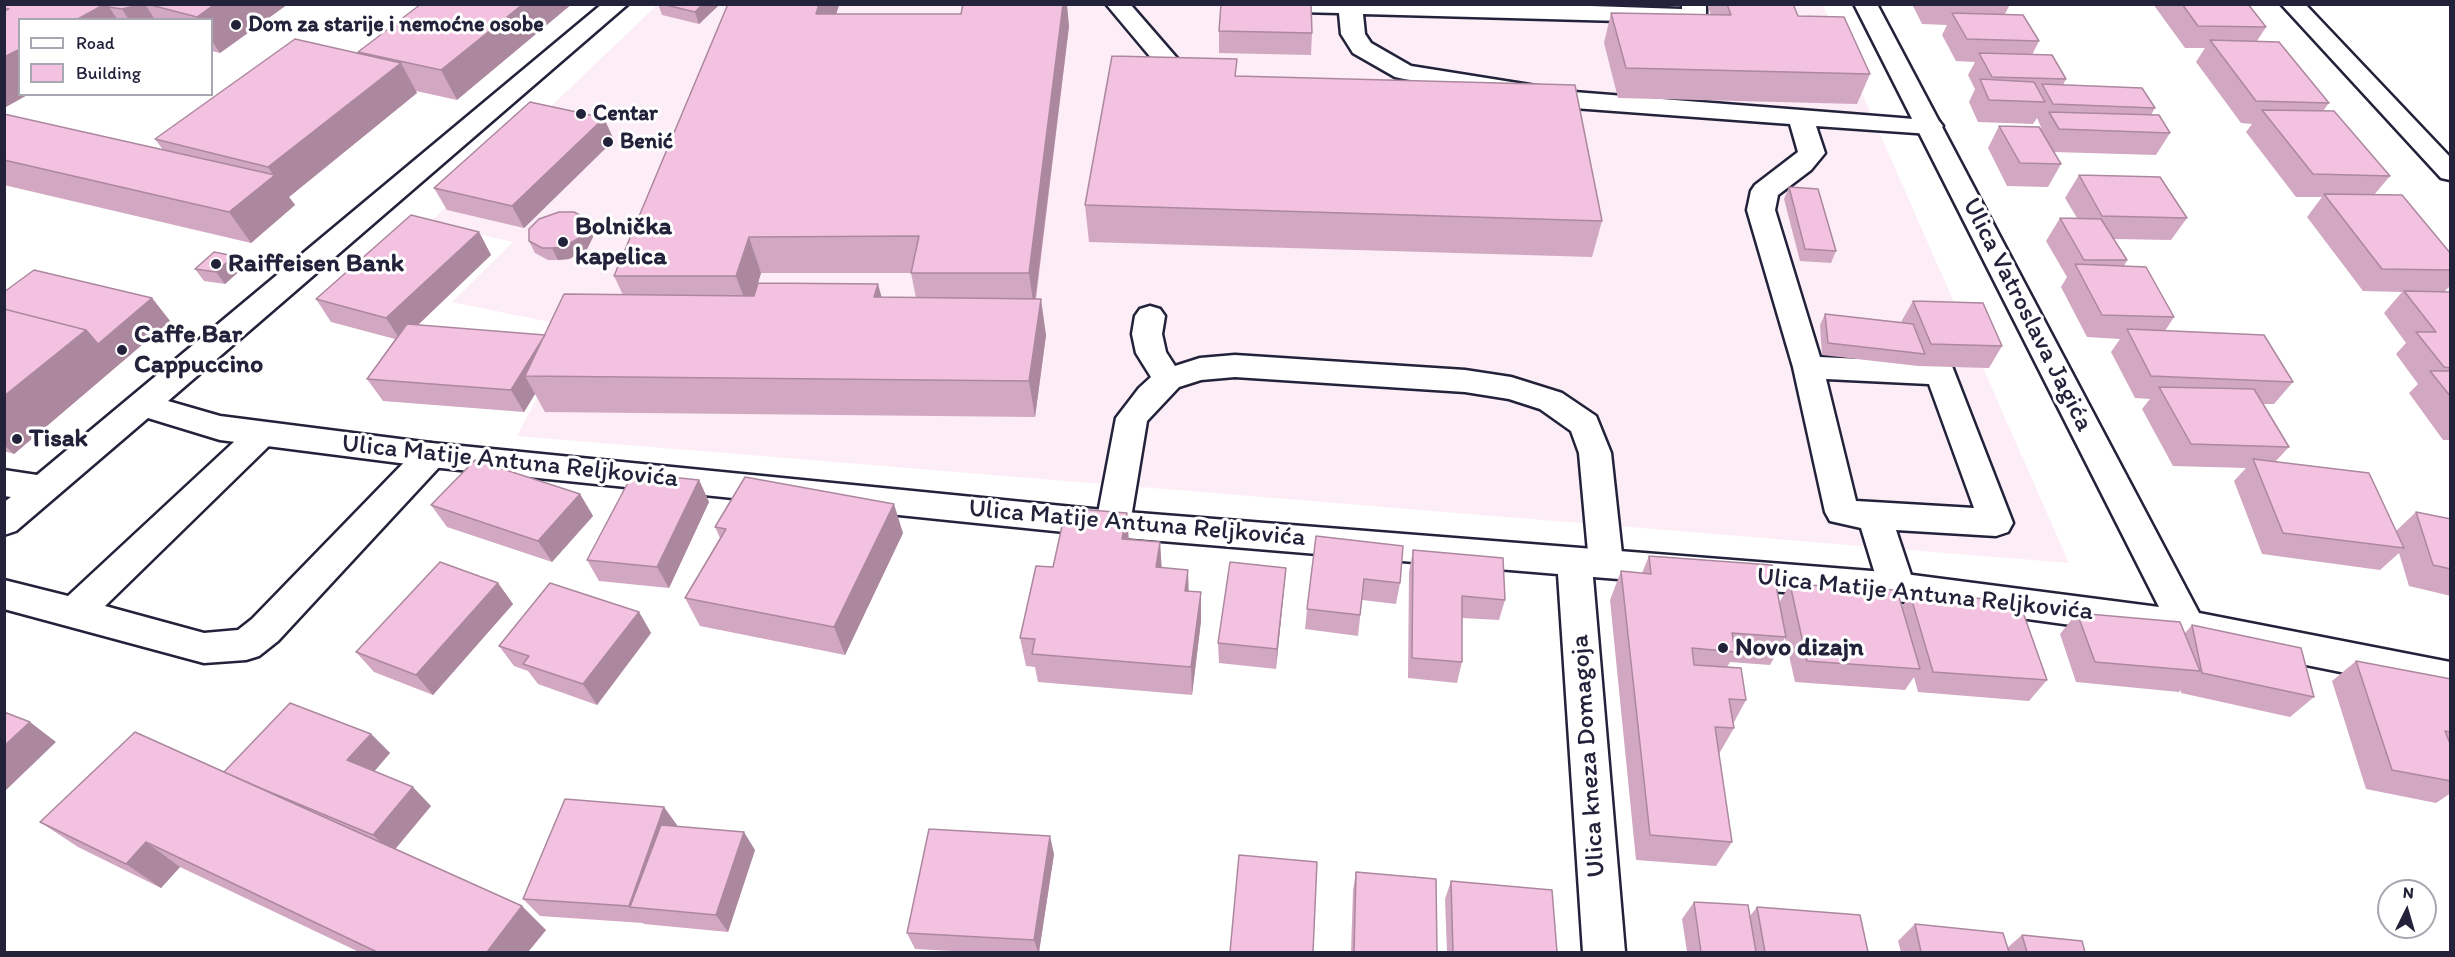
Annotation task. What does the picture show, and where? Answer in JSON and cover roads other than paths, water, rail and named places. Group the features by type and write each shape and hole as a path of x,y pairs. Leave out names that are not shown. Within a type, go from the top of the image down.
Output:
{"street":[{"path":"4,522 145,406 617,4"},
{"path":"1117,4 1195,94"},
{"path":"1256,4 1694,16 1695,4"},
{"name":"Ulica Vatroslava Jagića","path":"1865,4 2187,626"},
{"path":"2292,4 2451,172"},
{"path":"1350,6 1353,34 1362,48 1404,72"},
{"path":"1371,78 1404,72 1574,100 1655,108 1930,126"},
{"path":"1800,117 1812,153 1802,165 1765,191 1761,210 1808,367 1842,512 1996,523 1941,374 1808,367"},
{"path":"1113,524 1132,418 1168,379 1151,353 1147,334 1150,316"},
{"name":"Ulica kneza Domagoja","path":"1168,379 1200,369 1236,366 1465,381 1511,388 1551,401 1585,424 1594,453 1599,484 1590,562 1604,952"},
{"name":"Ulica Matije Antuna Reljkovića","path":"145,406 220,428 431,455 1113,524 1897,587 2187,626 2451,678"},
{"path":"74,613 261,435"},
{"path":"4,594 204,648 246,645 266,630 431,455"},
{"path":"4,483 44,489"},
{"path":"1874,516 1897,587"}],"place":[{"name":"Dom za starije i nemoćne osobe","path":"236,25"},
{"name":"Centar","path":"581,114"},
{"name":"Benić","path":"608,142"},
{"name":"Bolnička kapelica","path":"563,242"},
{"name":"Raiffeisen Bank","path":"216,264"},
{"name":"Caffe Bar Cappuccino","path":"122,350"},
{"name":"Tisak","path":"17,439"},
{"name":"Novo dizajn","path":"1723,648"}]}
